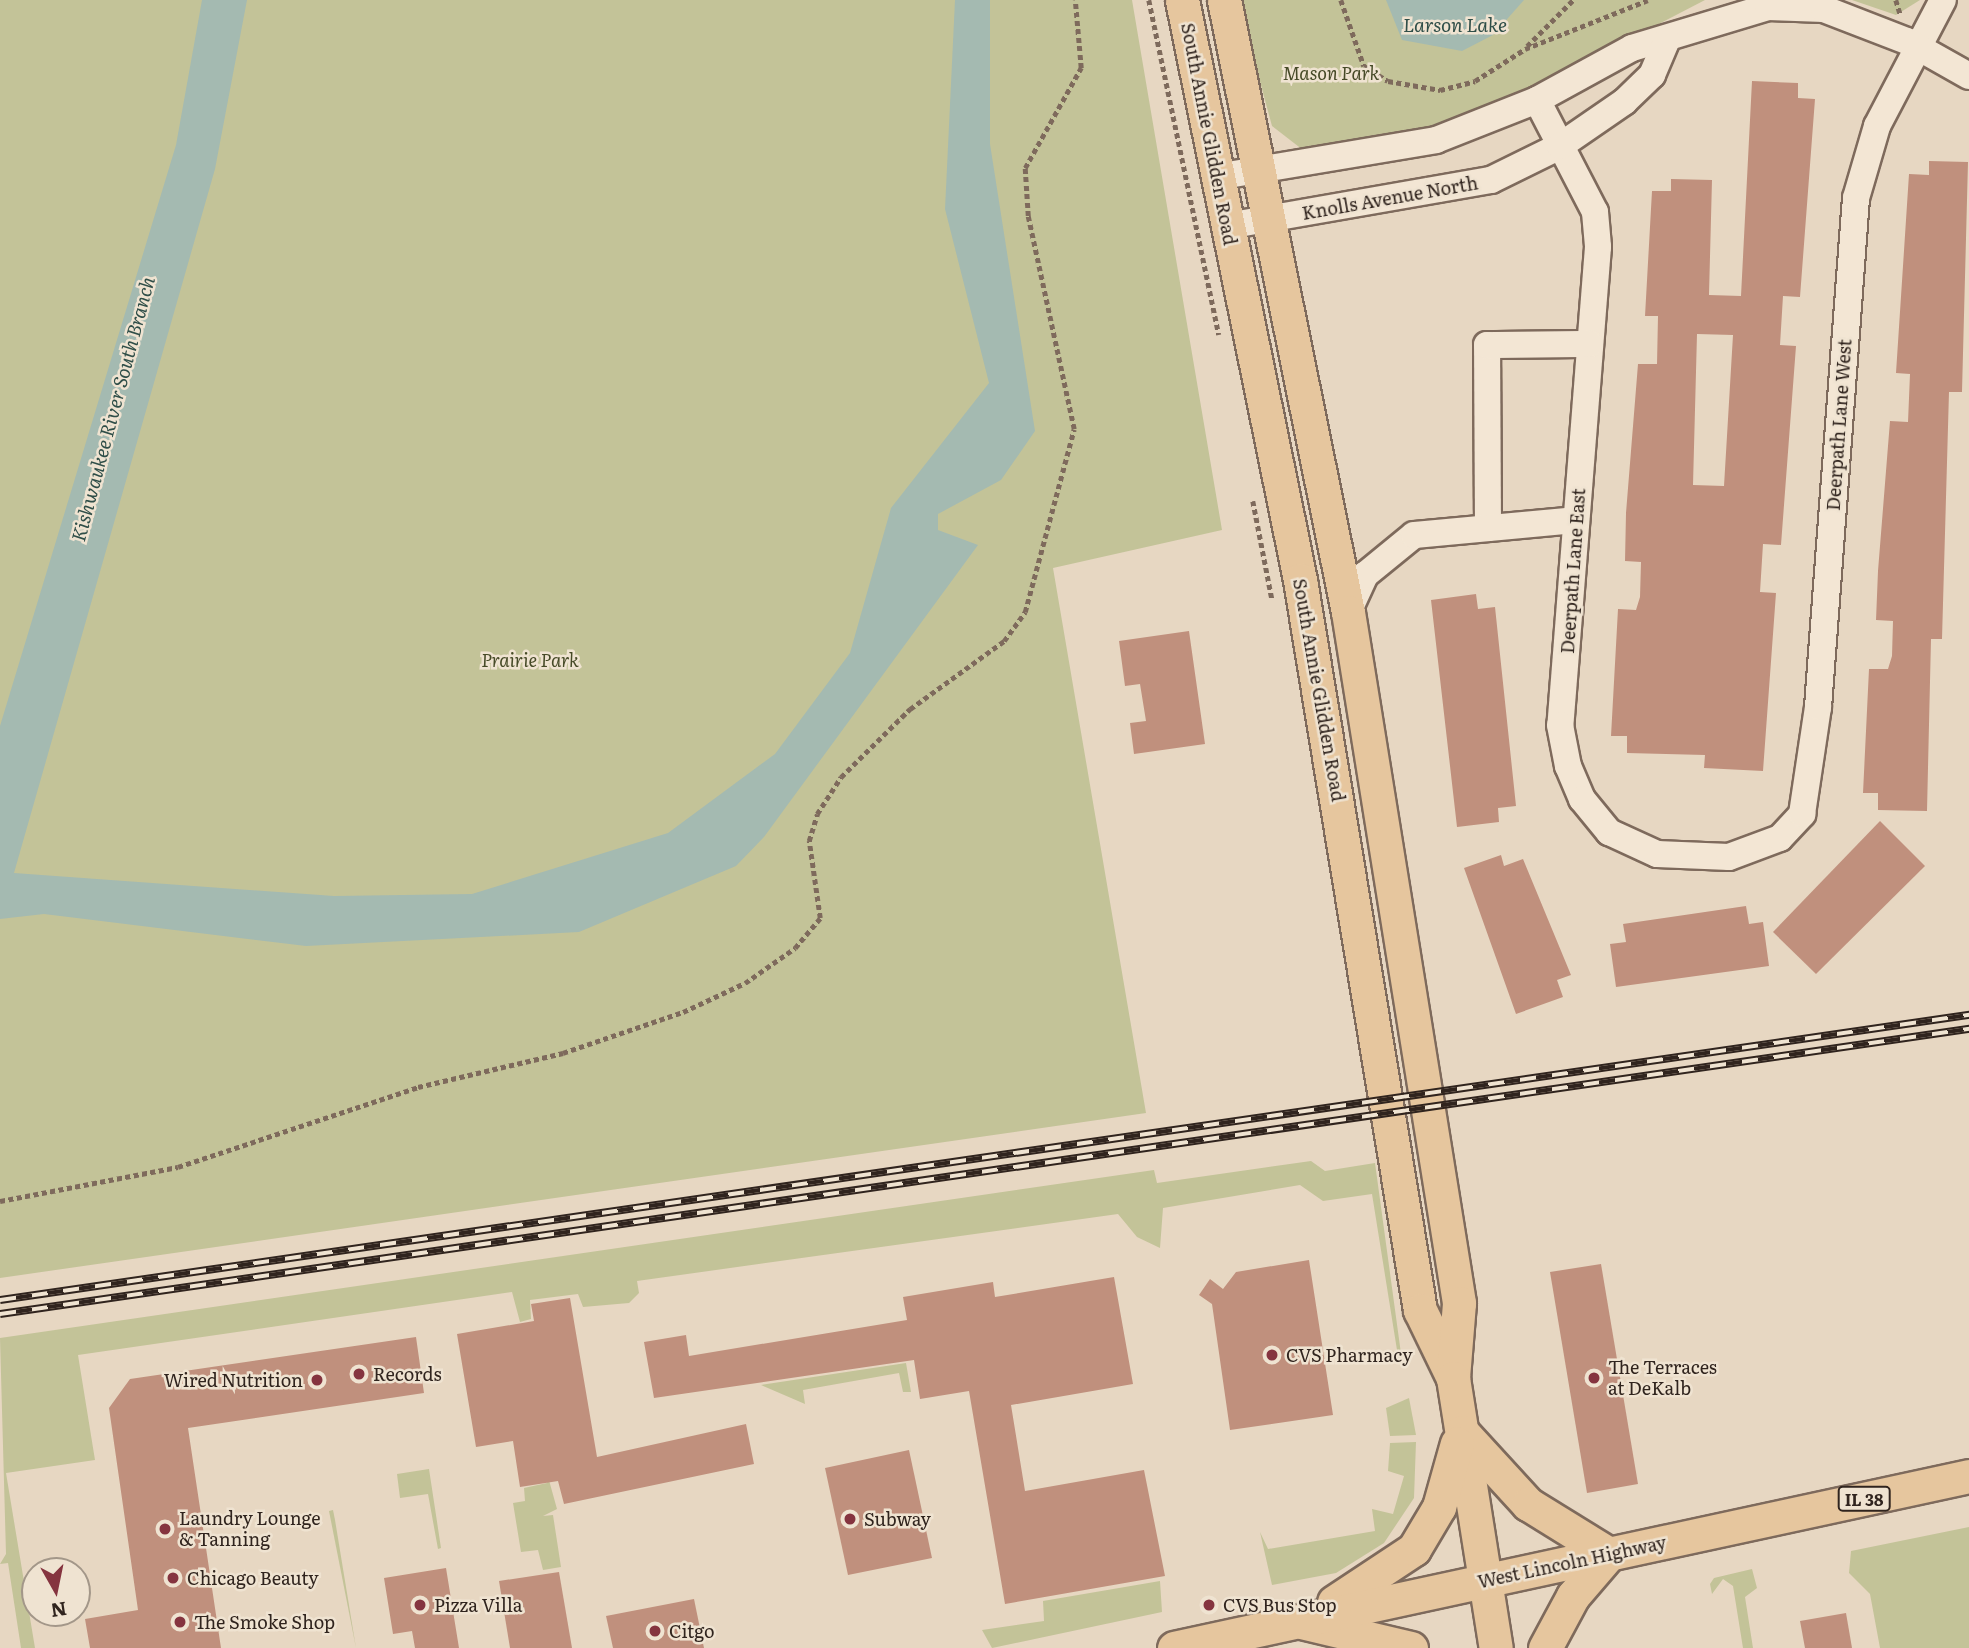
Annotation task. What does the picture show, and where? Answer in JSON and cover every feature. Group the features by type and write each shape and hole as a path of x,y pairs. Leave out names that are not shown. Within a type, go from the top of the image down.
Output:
{"main road":[{"name":"South Annie Glidden Road","path":"1182,0 1302,593 1420,1310 1453,1378"},
{"name":"South Annie Glidden Road","path":"1224,0 1262,172 1269,219 1348,612 1459,1303 1453,1378 1496,1648"},
{"path":"1461,1430 1528,1504 1609,1554 1573,1596 1545,1648"},
{"path":"1296,1621 1363,1588 1414,1549 1439,1507 1461,1430"},
{"name":"West Lincoln Highway","path":"1174,1648 1969,1476"},
{"path":"1296,1621 1411,1648"}],"street":[{"name":"Deerpath Lane West","path":"1802,814 1818,707 1856,198 1877,126 1942,0"},
{"path":"1216,177 1262,172 1414,146 1536,100 1632,48 1667,40 1726,14 1802,6 1916,47 1969,76"},
{"name":"Knolls Avenue North","path":"1227,226 1460,188 1560,146 1652,75 1667,40"},
{"name":"Deerpath Lane East","path":"1536,100 1595,212 1590,344 1560,725 1582,799 1609,832 1657,854 1729,857 1780,838 1802,814"},
{"path":"1488,528 1487,345 1590,344"},
{"path":"1348,612 1365,575 1400,542 1488,528 1575,520"}],"path":[{"path":"0,1201 178,1167 418,1087 563,1053 695,1006 745,984 795,948 820,918 809,841 817,814 841,777 910,709 1004,641 1025,612 1074,429 1028,216 1025,168 1081,68 1075,0"},
{"path":"1149,0 1222,351"},
{"path":"1341,0 1364,66 1405,87 1459,87 1525,48 1648,0"},
{"path":"1525,48 1573,0"},
{"path":"1251,493 1269,583"}],"green space":[{"name":"Prairie Park","path":"0,0 1132,0 1222,530 1053,568 1146,1113 0,1278"},
{"name":"Mason Park","path":"1238,0 1705,0 1524,94 1433,130 1303,150 1272,126"},
{"path":"1852,0 1920,0 1896,15"},
{"path":"1311,1161 1325,1171 1375,1163 1402,1361 1378,1358 1397,1350 1372,1194 1323,1201 1300,1185 1163,1208 1160,1248 1137,1237 1118,1214 637,1281 639,1293 629,1303 583,1307 578,1294 530,1300 531,1319 520,1322 512,1292 78,1355 95,1460 6,1473 21,1564 21,1627 32,1627 35,1648 21,1648 8,1563 0,1564 6,1554 0,1338 1154,1170 1157,1183"},
{"path":"906,1363 911,1392 903,1392 899,1373 803,1390 805,1404 761,1385"},
{"path":"1409,1398 1416,1435 1390,1436 1386,1408"},
{"path":"1416,1442 1414,1498 1384,1543 1336,1573 1272,1585 1260,1532 1268,1549 1375,1531 1372,1509 1393,1514 1404,1476 1388,1471 1390,1443"},
{"path":"542,1455 557,1509 543,1516 553,1515 561,1567 543,1570 538,1550 521,1552 513,1503 525,1501 524,1488 547,1483"},
{"path":"429,1469 441,1548 438,1549 428,1494 400,1498 397,1474"},
{"path":"333,1510 335,1520 356,1648 329,1511"},
{"path":"1969,1527 1969,1648 1880,1648 1870,1594 1849,1573 1851,1551"},
{"path":"1752,1569 1757,1588 1745,1597 1753,1648 1743,1648 1733,1586 1723,1579 1712,1594 1710,1584 1714,1578"},
{"path":"1160,1581 1162,1612 992,1648 982,1630 1044,1621 1043,1601"}],"water":[{"name":"Kishwaukee River South Branch","path":"202,0 247,0 215,169 14,873 334,896 472,894 668,833 775,754 850,653 891,508 989,383 945,209 955,0 990,0 990,144 1035,431 1001,480 938,514 938,530 978,545 764,837 736,866 579,932 306,946 44,914 0,919 0,726 176,145"},
{"name":"Larson Lake","path":"1386,0 1524,0 1493,35 1462,51 1402,40"}],"building":[{"path":"1752,81 1798,83 1798,98 1815,99 1800,297 1783,296 1780,345 1796,346 1781,545 1763,544 1760,592 1776,593 1763,771 1704,768 1705,755 1627,753 1627,736 1611,736 1618,609 1636,610 1640,597 1641,562 1625,561 1626,513 1638,364 1657,364 1658,316 1645,316 1652,191 1671,191 1671,179 1712,180 1709,295 1741,296","holes":["1697,334 1733,335 1724,486 1693,485"]},
{"path":"1929,161 1968,162 1962,392 1949,392 1942,639 1931,639 1927,811 1878,810 1878,793 1863,793 1869,669 1888,669 1892,656 1893,621 1876,620 1878,571 1890,421 1908,422 1910,374 1896,373 1909,174 1929,175"},
{"path":"1476,594 1478,609 1495,607 1516,806 1498,808 1499,822 1457,827 1431,600"},
{"path":"1189,631 1205,744 1134,754 1130,723 1146,721 1140,684 1125,686 1119,641"},
{"path":"1880,821 1925,866 1816,974 1773,932"},
{"path":"1501,855 1504,866 1523,859 1571,975 1557,980 1563,997 1516,1014 1464,868"},
{"path":"1746,906 1749,924 1763,922 1769,966 1616,987 1610,944 1626,942 1623,924"},
{"name":"CVS Pharmacy","path":"1309,1260 1333,1415 1230,1430 1212,1304 1199,1295 1210,1279 1223,1289 1236,1272"},
{"name":"The Terraces at DeKalb","path":"1601,1264 1638,1484 1587,1493 1550,1272"},
{"path":"1114,1277 1133,1384 1011,1405 1025,1491 1144,1470 1165,1576 1005,1604 969,1391 920,1399 914,1360 654,1398 644,1342 686,1335 689,1356 907,1320 903,1297 993,1282 995,1297"},
{"path":"570,1298 597,1457 746,1424 754,1464 564,1504 558,1481 520,1487 513,1441 476,1447 457,1334 534,1321 531,1304"},
{"path":"416,1337 424,1393 188,1428 221,1648 90,1648 86,1627 91,1627 91,1618 138,1610 109,1408 130,1379"},
{"path":"909,1450 932,1558 848,1575 825,1468"},
{"name":"Pizza Villa","path":"446,1568 459,1648 415,1648 412,1631 393,1634 384,1578"},
{"path":"559,1572 572,1648 510,1648 499,1581"},
{"name":"Citgo","path":"694,1599 704,1648 613,1648 606,1616"},
{"path":"1846,1613 1852,1648 1805,1648 1800,1621"}],"railway":[{"path":"0,1300 1969,1015"},
{"path":"0,1314 1969,1029"}],"place":[{"name":"CVS Pharmacy","path":"1272,1355"},
{"name":"Records","path":"359,1374"},
{"name":"The Terraces at DeKalb","path":"1594,1378"},
{"name":"Wired Nutrition","path":"317,1380"},
{"name":"Subway","path":"850,1519"},
{"name":"Laundry Lounge & Tanning","path":"165,1529"},
{"name":"Chicago Beauty","path":"173,1578"},
{"name":"Pizza Villa","path":"420,1605"},
{"name":"CVS Bus Stop","path":"1209,1605"},
{"name":"The Smoke Shop","path":"180,1622"},
{"name":"Citgo","path":"655,1631"}]}
